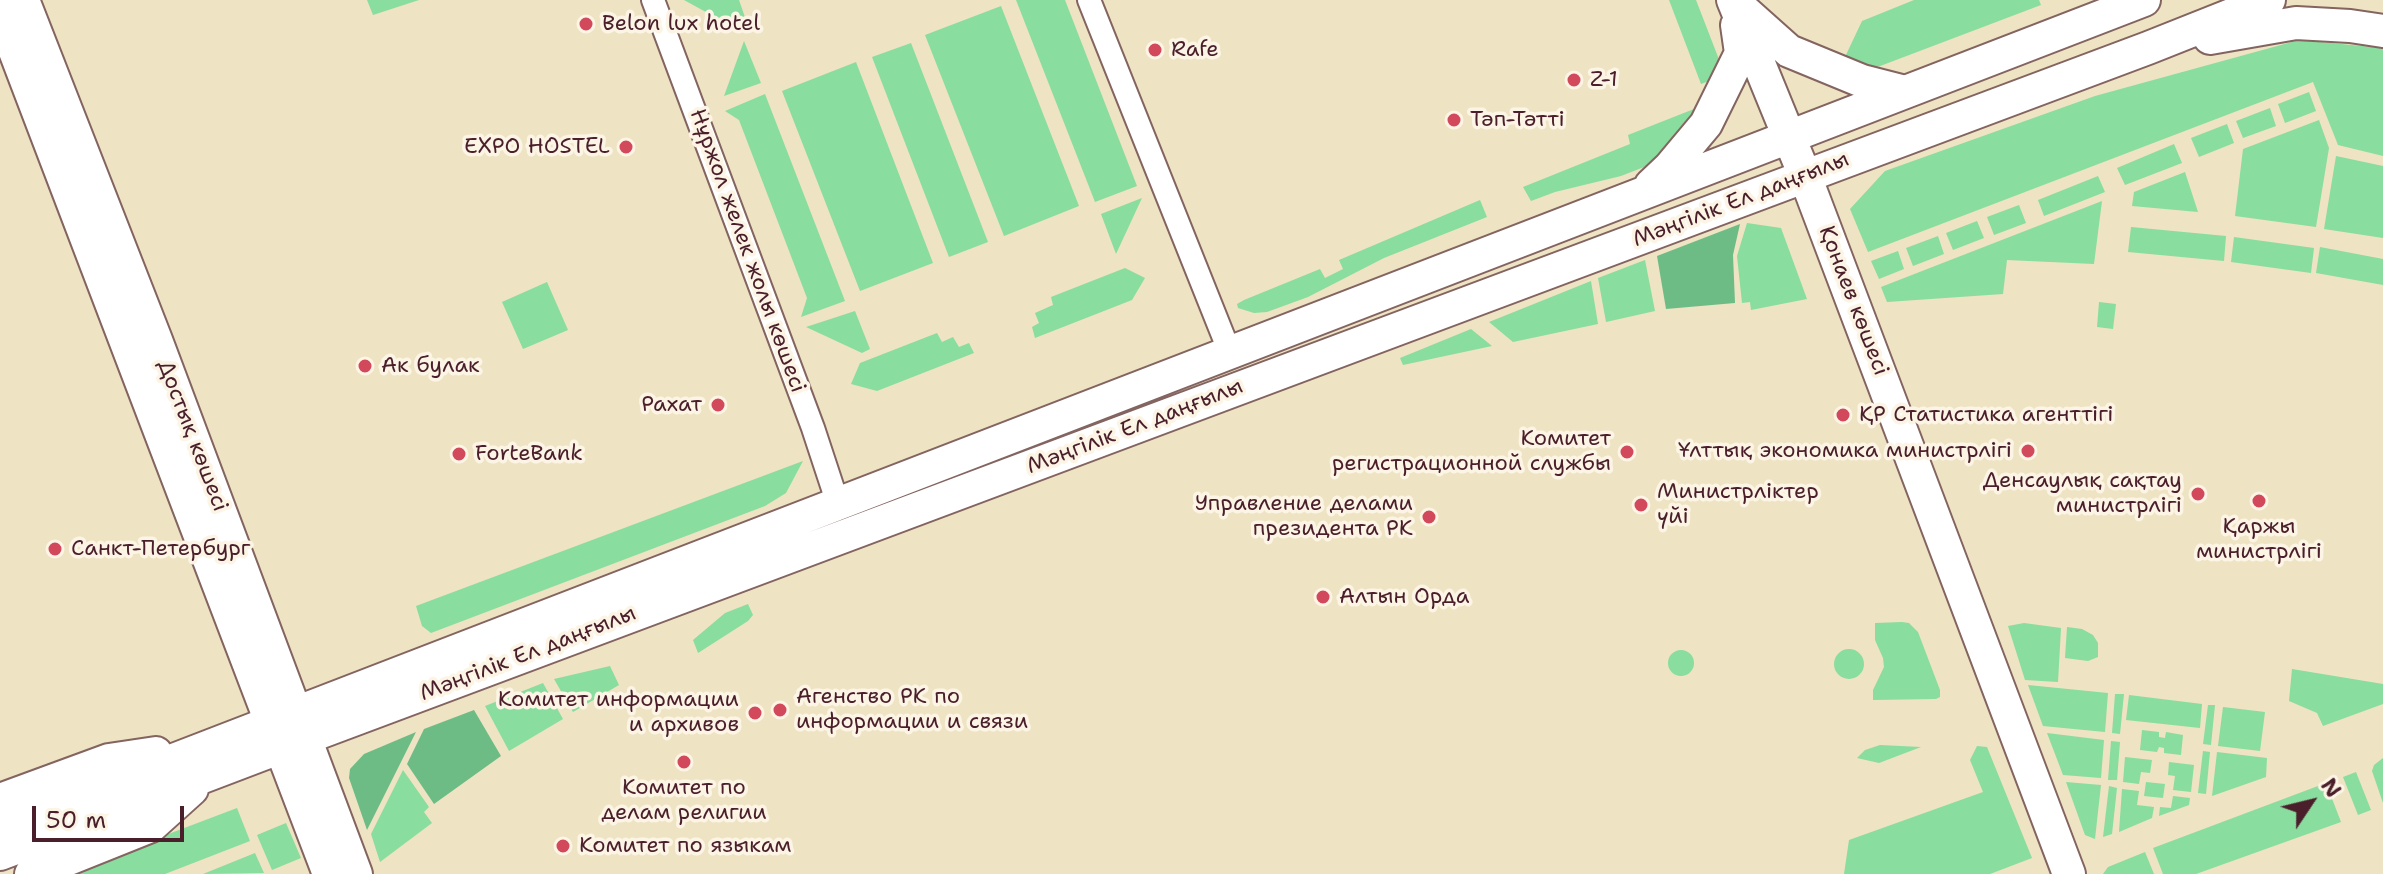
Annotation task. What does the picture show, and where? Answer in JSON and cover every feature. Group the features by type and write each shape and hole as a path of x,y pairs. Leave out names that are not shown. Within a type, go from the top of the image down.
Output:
{"main road":[{"name":"Достық көшесі","path":"23,0 161,355 288,730 329,874"},
{"name":"Мәңгілік Ел даңғылы","path":"0,854 209,761 838,504 2144,0"},
{"name":"Мәңгілік Ел даңғылы","path":"288,730 1805,176 2269,0"},
{"path":"1734,1 1789,51 1862,81 1905,92"},
{"path":"1642,194 1670,167 1706,124 1720,98 1741,53 1734,1"},
{"name":"Қонаев көшесі","path":"1734,1 1805,176 2069,874"},
{"name":"Достық көшесі","path":"0,12 288,730 356,874"},
{"path":"2148,48 2296,23 2383,31"},
{"path":"0,800 109,760 209,761"},
{"name":"Мәңгілік Ел даңғылы","path":"0,827 209,761"},
{"path":"31,874 151,826 209,761"}],"street":[{"name":"Нұржол желек жолы көшесі","path":"653,0 808,413 838,504"},
{"path":"1089,0 1230,353"}],"green space":[{"path":"367,0 419,0 373,15"},
{"path":"684,0 739,0 747,23 735,28"},
{"path":"1016,0 1065,0 1137,186 1095,202"},
{"path":"1669,0 1696,0 1725,75 1701,84"},
{"path":"1914,0 2039,0 2041,5 1838,82 1836,76 1862,21"},
{"path":"1001,6 1079,206 1004,236 925,35"},
{"path":"2299,40 2383,48 2383,156 2338,145 2313,82 1868,252 1850,209 1885,171 2095,96"},
{"path":"744,41 761,83 724,96"},
{"path":"911,43 988,242 949,257 872,57"},
{"path":"856,62 933,263 860,291 782,91"},
{"path":"2309,92 2316,111 2285,123 2278,104"},
{"path":"765,94 845,301 801,317 807,298 739,120 725,111"},
{"path":"2270,108 2276,126 2243,138 2236,121"},
{"path":"1694,109 1686,131 1662,160 1621,176 1531,201 1523,187 1630,144 1628,135"},
{"path":"2319,120 2329,148 2316,227 2235,216 2243,149"},
{"path":"2227,124 2234,143 2199,157 2191,138"},
{"path":"2174,144 2182,163 2125,185 2117,168"},
{"path":"2336,156 2383,166 2383,238 2324,229"},
{"path":"2185,172 2198,212 2132,206 2134,192"},
{"path":"2098,176 2105,192 2044,216 2038,200"},
{"path":"1142,198 1116,254 1101,214"},
{"path":"1480,200 1487,217 1384,258 1308,297 1267,312 1254,313 1238,308 1237,304 1244,300 1320,269 1325,278 1343,269 1339,260"},
{"path":"2102,201 2094,264 2007,260 2003,294 1887,302 1881,287"},
{"path":"2019,205 2026,223 1994,235 1987,217"},
{"path":"1977,221 1984,238 1953,250 1946,233"},
{"path":"1747,223 1781,228 1807,299 1751,310 1750,302 1742,303 1737,256"},
{"path":"1740,224 1733,255 1735,303 1666,309 1657,256"},
{"path":"2131,227 2226,236 2224,261 2128,252"},
{"path":"1938,236 1944,254 1913,266 1906,248"},
{"path":"2234,237 2314,248 2311,273 2231,262"},
{"path":"2320,247 2383,259 2383,285 2316,273"},
{"path":"1898,251 1904,269 1879,279 1871,261"},
{"path":"1645,260 1655,311 1606,322 1598,278"},
{"path":"1125,268 1145,278 1132,300 1035,338 1032,327 1039,323 1035,313 1053,305 1051,297"},
{"path":"1591,281 1598,324 1513,342 1489,322"},
{"path":"547,282 568,330 523,349 502,302"},
{"path":"2099,302 2116,304 2113,329 2097,327"},
{"path":"855,311 870,349 862,353 806,327"},
{"path":"1471,329 1492,346 1403,365 1400,358"},
{"path":"937,333 942,342 953,337 959,347 969,343 974,353 877,391 851,384 860,363"},
{"path":"803,461 786,493 765,506 431,633 422,626 416,606"},
{"path":"748,604 753,615 748,621 698,653 693,640 725,613"},
{"path":"1875,623 1909,623 1918,632 1940,690 1940,697 1936,699 1873,700 1873,690 1884,667 1875,640"},
{"path":"2024,623 2061,628 2058,682 2025,680 2008,626"},
{"path":"2067,627 2082,629 2093,635 2098,643 2098,657 2088,661 2065,658"},
{"path":"1849,649 1860,653 1864,664 1860,675 1849,679 1838,675 1834,664 1838,653"},
{"path":"1681,650 1690,654 1694,663 1690,672 1681,676 1672,672 1668,663 1672,654"},
{"path":"610,666 619,685 573,712 554,679"},
{"path":"2292,669 2383,684 2383,704 2323,726 2317,713 2289,701"},
{"path":"543,683 563,719 509,751 485,706"},
{"path":"2028,685 2108,693 2105,732 2043,726"},
{"path":"2115,694 2124,694 2120,734 2112,733"},
{"path":"2129,695 2202,704 2200,728 2126,720"},
{"path":"2208,705 2215,705 2211,745 2203,744"},
{"path":"2223,707 2265,712 2260,751 2218,746"},
{"path":"474,710 501,756 434,804 407,764 424,729"},
{"path":"2142,730 2159,732 2159,737 2165,738 2166,732 2183,735 2181,755 2164,753 2164,748 2159,747 2157,752 2140,750"},
{"path":"416,732 367,830 349,778 350,769 364,754"},
{"path":"2047,733 2104,740 2101,778 2063,775"},
{"path":"2111,741 2120,742 2117,780 2108,780"},
{"path":"1880,745 1921,747 1879,763 1857,758 1865,750"},
{"path":"1977,746 1987,747 2032,858 1990,874 1844,874 1849,840 1983,792 1970,760"},
{"path":"2203,751 2210,752 2206,794 2198,793"},
{"path":"2217,752 2267,758 2266,777 2212,796"},
{"path":"2125,757 2152,760 2150,773 2141,772 2139,784 2123,782"},
{"path":"2383,758 2383,803 2372,771"},
{"path":"2169,762 2194,765 2191,792 2173,790 2175,776 2168,775"},
{"path":"403,770 429,807 424,812 432,823 380,862 371,834"},
{"path":"2356,772 2371,810 2358,815 2343,777"},
{"path":"2066,782 2101,785 2095,839 2085,835"},
{"path":"2146,782 2165,784 2163,798 2144,796"},
{"path":"2326,783 2341,822 2196,874 2163,874 2153,848"},
{"path":"2109,786 2117,788 2112,834 2103,837"},
{"path":"2122,789 2139,791 2137,805 2154,807 2152,818 2119,832"},
{"path":"2173,796 2190,798 2189,805 2159,816 2160,807 2171,808"},
{"path":"237,808 250,841 165,874 63,874"},
{"path":"286,823 301,858 272,870 257,835"},
{"path":"2145,852 2154,874 2103,874 2108,867"},
{"path":"255,853 264,873 203,874"}],"place":[{"name":"Belon lux hotel","path":"586,24"},
{"name":"Rafe","path":"1155,50"},
{"name":"Z-1","path":"1574,80"},
{"name":"Тәп-Тәтті","path":"1454,120"},
{"name":"EXPO HOSTEL","path":"626,147"},
{"name":"Ак булак","path":"365,366"},
{"name":"Рахат","path":"718,405"},
{"name":"ҚР Статистика агенттігі","path":"1843,415"},
{"name":"Ұлттық экономика министрлігі","path":"2028,451"},
{"name":"Комитет регистрационной службы","path":"1627,452"},
{"name":"ForteBank","path":"459,454"},
{"name":"Денсаулық сақтау министрлігі","path":"2198,494"},
{"name":"Қаржы министрлігі","path":"2259,501"},
{"name":"Министрліктер үйі","path":"1641,505"},
{"name":"Управление делами президента РК","path":"1429,517"},
{"name":"Санкт-Петербург","path":"55,549"},
{"name":"Алтын Орда","path":"1323,597"},
{"name":"Агенство РК по информации и связи","path":"780,710"},
{"name":"Комитет информации и архивов","path":"755,713"},
{"name":"Комитет по делам религии","path":"684,762"},
{"name":"Комитет по языкам","path":"563,846"}]}
